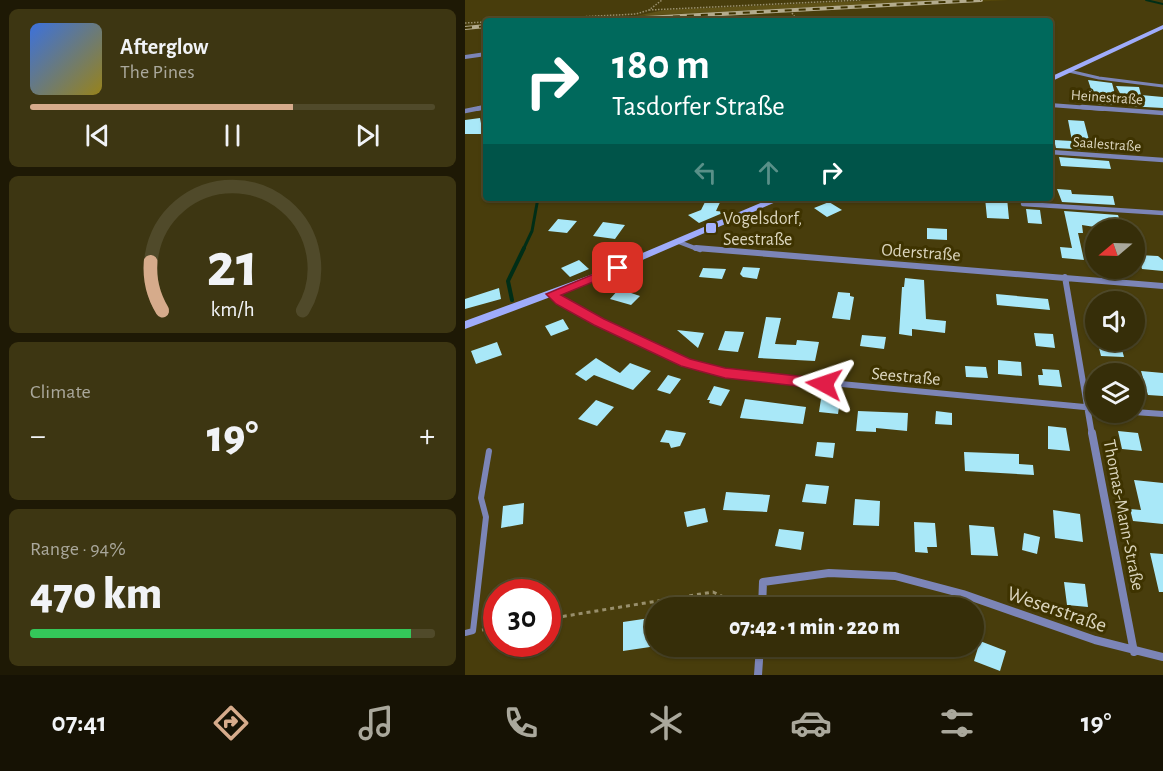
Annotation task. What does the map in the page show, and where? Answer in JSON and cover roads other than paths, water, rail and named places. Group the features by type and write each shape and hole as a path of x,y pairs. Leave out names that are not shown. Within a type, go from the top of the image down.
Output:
{"main road":[{"path":"1053,79 1163,27"},
{"path":"465,326 552,294 773,201"}],"street":[{"path":"465,57 483,54"},
{"name":"Heinestraße","path":"1053,105 1163,112"},
{"path":"465,111 483,108"},
{"name":"Saalestraße","path":"1053,152 1163,160"},
{"path":"1023,204 1163,213"},
{"name":"Oderstraße","path":"679,242 700,250 1163,286"},
{"name":"Thomas-Mann-Straße","path":"1065,278 1085,378"},
{"name":"Seestraße","path":"552,294 560,302 659,351 686,363 725,373 1085,407"},
{"path":"1145,413 1163,414"},
{"name":"Thomas-Mann-Straße","path":"1094,423 1134,652"},
{"name":"Weserstraße","path":"762,597 763,582 832,574 893,575 962,597"},
{"name":"Weserstraße","path":"984,604 1134,652 1163,657"},
{"path":"758,675 759,657"}],"lane":[{"path":"1069,71 1099,78 1163,86"},
{"path":"469,632 486,517 481,498 489,451"}],"waterway":[{"path":"1146,0 1163,4"},
{"path":"523,250 532,231 537,201"},
{"path":"512,300 508,281 524,248"}],"railway":[{"path":"645,18 981,0"},
{"path":"465,28 483,26"}],"place":[{"name":"Vogelsdorf, Seestraße","path":"711,228"}]}
